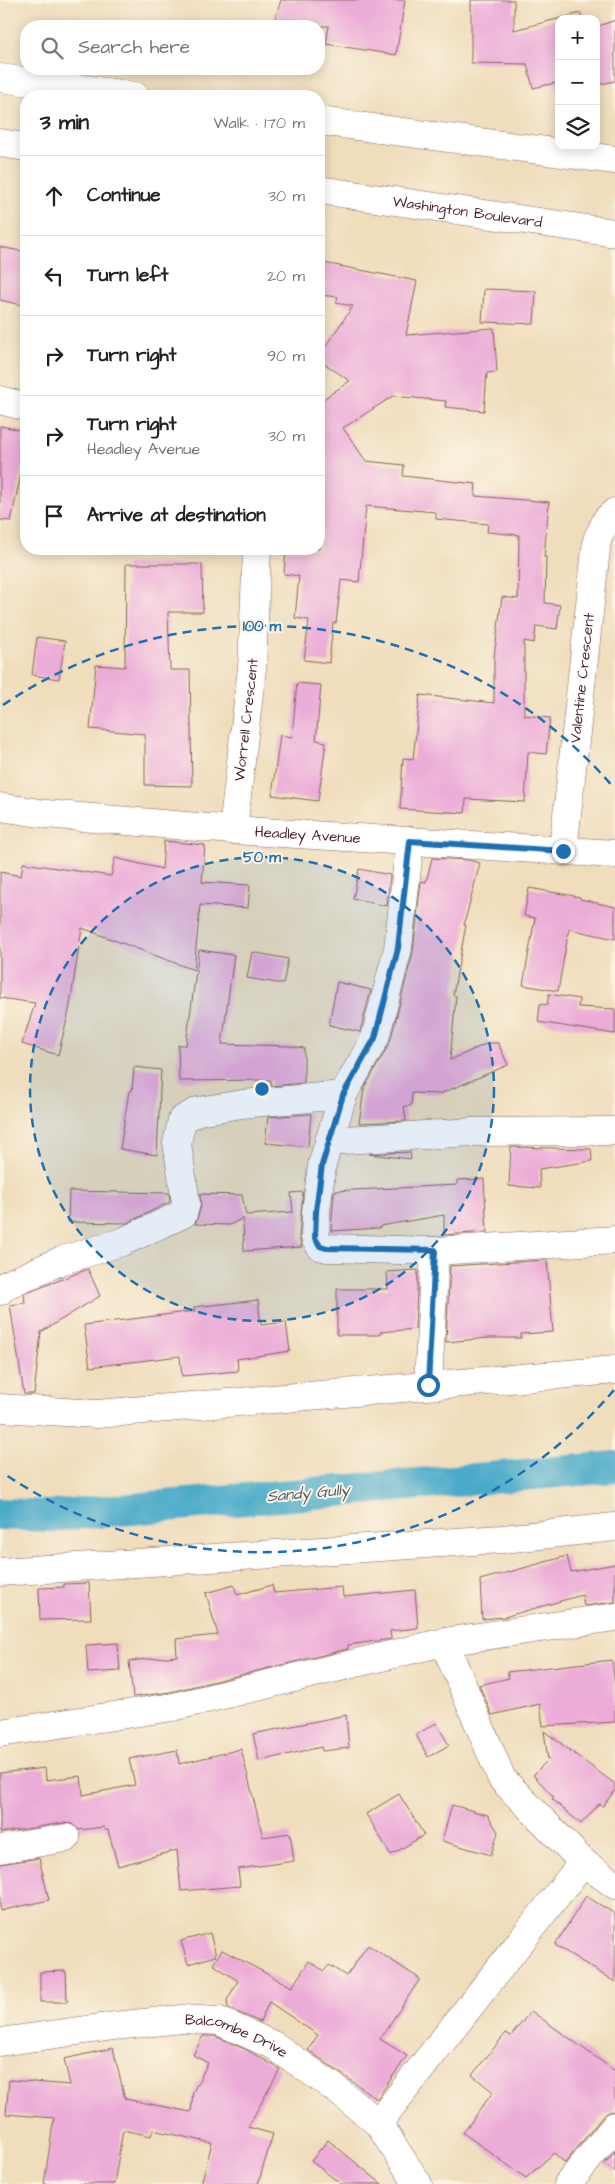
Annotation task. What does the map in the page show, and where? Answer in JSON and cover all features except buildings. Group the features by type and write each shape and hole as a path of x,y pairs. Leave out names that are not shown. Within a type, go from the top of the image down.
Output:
{"main road":[{"path":"0,78 90,90"},
{"path":"325,122 615,160"},
{"path":"0,143 20,146"},
{"name":"Washington Boulevard","path":"325,191 615,233"},
{"path":"0,400 20,405"},
{"name":"Valentine Crescent","path":"563,851 596,540 607,518 615,512"},
{"name":"Worrell Crescent","path":"233,830 252,668 257,555"},
{"name":"Headley Avenue","path":"0,807 46,814 233,830 615,854"},
{"path":"410,841 398,948 375,1038 343,1095 322,1165 316,1211 315,1238 320,1246 327,1248 435,1250 615,1240"},
{"path":"0,1290 4,1286 60,1261 122,1242 183,1214 186,1203 177,1143 182,1120 198,1111 242,1104 343,1095"},
{"path":"329,1141 473,1132 615,1131"},
{"path":"428,1385 435,1250"},
{"path":"0,1408 97,1414 615,1370"},
{"path":"0,1572 502,1539 615,1527"},
{"path":"0,1733 173,1707 444,1642 615,1617"},
{"path":"444,1642 502,1780 583,1862 615,1885"},
{"path":"0,1850 66,1838"},
{"path":"378,2123 583,1862"},
{"name":"Balcombe Drive","path":"0,2042 182,2019 219,2021 275,2046 337,2090 378,2123 418,2184"},
{"path":"568,2184 615,2126"}],"waterway":[{"name":"Sandy Gully","path":"0,1514 50,1516 615,1467"}],"route":[{"path":"428,1385 435,1250 327,1248 320,1246 315,1238 316,1211 322,1165 343,1095 375,1038 398,948 410,841 563,851"}]}
